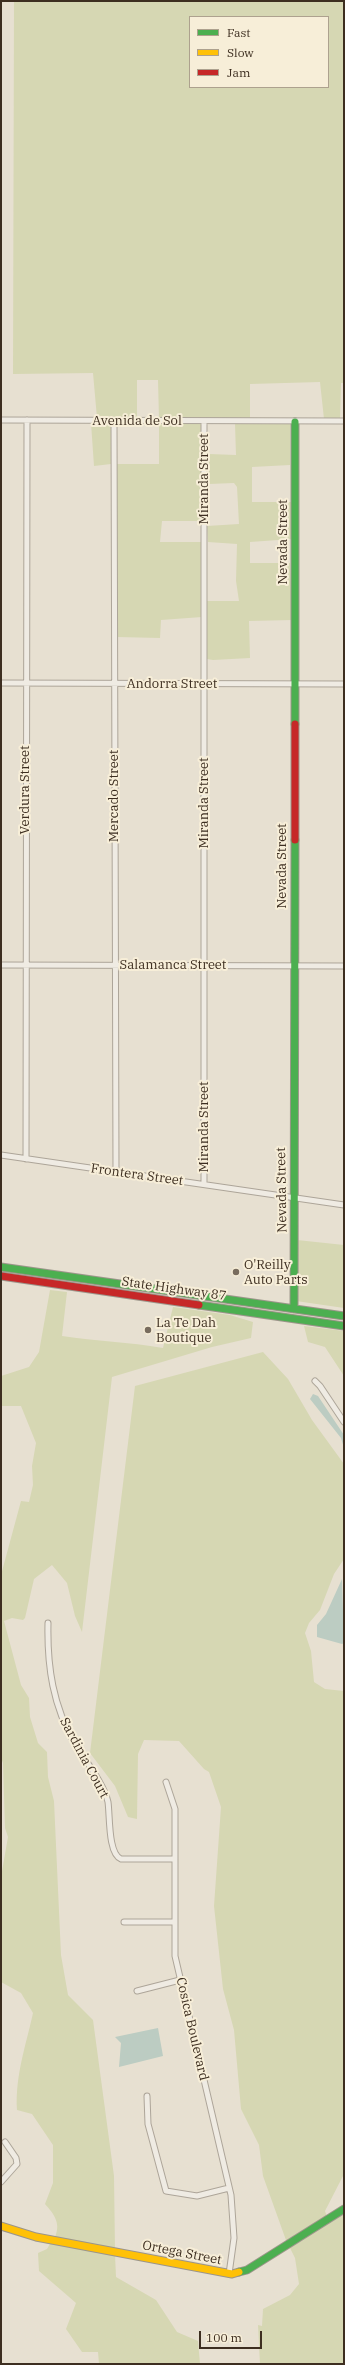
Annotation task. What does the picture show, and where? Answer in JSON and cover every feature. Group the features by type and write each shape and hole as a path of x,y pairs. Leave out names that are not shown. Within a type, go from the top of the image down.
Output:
{"main road":[{"name":"Nevada Street","path":"294,1309 295,422"},
{"path":"1,1268 344,1316"},
{"name":"State Highway 87","path":"1,1276 344,1326"},
{"name":"Ortega Street","path":"1,2226 36,2237 229,2274 247,2270 344,2209"}],"street":[{"name":"Avenida de Sol","path":"1,420 344,421"},
{"name":"Verdura Street","path":"26,1159 25,683 27,420"},
{"name":"Mercado Street","path":"114,421 114,966 116,1171"},
{"name":"Miranda Street","path":"204,421 202,965 204,1184"},
{"name":"Andorra Street","path":"1,683 344,684"},
{"name":"Salamanca Street","path":"1,965 344,966"},
{"name":"Frontera Street","path":"1,1155 344,1205"},
{"path":"10,1278 27,1277 87,1284 95,1281"},
{"path":"201,1305 222,1304 274,1312 294,1309 301,1316 344,1322"},
{"path":"315,1382 320,1386 344,1422"},
{"name":"Sardinia Court","path":"48,1623 48,1664 54,1694 65,1724 107,1798 113,1852 121,1860 175,1859"},
{"name":"Cosica Boulevard","path":"166,1782 174,1804 175,1956 229,2188 234,2223 229,2274"},
{"path":"124,1922 175,1922"},
{"path":"137,1991 180,1980"},
{"path":"147,2096 148,2124 166,2191 197,2196 229,2188"},
{"path":"1,2182 17,2164 16,2158 5,2142"}],"green space":[{"path":"14,1 344,1 344,383 341,383 340,419 324,419 320,382 250,384 250,419 159,419 158,380 137,380 137,419 97,418 93,373 13,374"},
{"path":"91,423 111,423 111,464 94,466"},
{"path":"159,423 202,423 202,521 162,521 160,542 201,542 202,617 161,620 160,638 117,637 117,464 159,464"},
{"path":"235,424 290,424 290,465 252,467 252,502 291,502 292,539 250,542 250,563 290,563 292,620 249,621 250,658 213,660 207,659 207,601 239,601 236,581 237,544 208,542 207,526 239,524 237,487 234,483 209,484 209,454 236,455"},
{"path":"297,1240 344,1245 344,1308 296,1301"},
{"path":"50,1290 67,1292 62,1336 163,1348 173,1307 230,1315 253,1322 251,1338 212,1347 112,1377 82,1632 75,1616 67,1583 52,1565 34,1579 25,1618 23,1620 12,1618 4,1621 21,1685 29,1698 30,1717 38,1743 47,1752 48,1777 54,1801 61,1955 68,1995 93,2020 114,2176 115,2250 54,2239 57,2229 56,2220 45,2204 53,2183 53,2145 32,2114 17,2110 19,2073 33,2013 21,1993 1,1982 1,1877 8,1837 5,1828 3,1763 1,1758 1,1575 21,1501 29,1502 33,1485 32,1466 36,1443 21,1406 1,1406 1,1376 29,1367 39,1352"},
{"path":"304,1326 344,1331 344,1376 325,1347 308,1342"},
{"path":"263,1352 288,1379 312,1420 344,1464 344,1559 334,1574 320,1610 309,1623 305,1633 311,1651 314,1682 325,1689 344,1691 344,2174 325,2211 327,2217 287,2243 263,2176 259,2145 241,2109 234,2030 223,1989 214,1906 221,1807 209,1772 204,1769 179,1741 144,1740 138,1754 137,1819 128,1817 115,1786 90,1753 135,1386"},
{"path":"344,2214 344,2364 260,2364 258,2325 262,2326 263,2309 290,2295 299,2284 295,2258 289,2246"},
{"path":"51,2242 115,2254 116,2277 156,2300 177,2332 198,2341 200,2364 99,2364 98,2352 82,2352 66,2329 76,2303 39,2271 38,2253 47,2249"}],"shaded area":[{"path":"313,1394 318,1396 344,1435 344,1448 341,1438 310,1399"},
{"path":"342,1579 344,1643 342,1644 317,1637 317,1625 326,1614"},
{"path":"158,2028 163,2056 119,2067 121,2043 115,2037"}],"traffic: fast":[{"path":"295,422 295,724"},
{"path":"294,1309 295,840"},
{"path":"1,1267 344,1316"},
{"path":"199,1305 344,1326"},
{"path":"239,2272 247,2270 344,2209"}],"traffic: slow":[{"path":"1,2226 36,2237 232,2274 239,2272"}],"traffic: jam":[{"path":"295,724 295,840"},
{"path":"1,1276 199,1305"}],"place":[{"name":"O'Reilly Auto Parts","path":"236,1272"},
{"name":"La Te Dah Boutique","path":"148,1330"}]}
